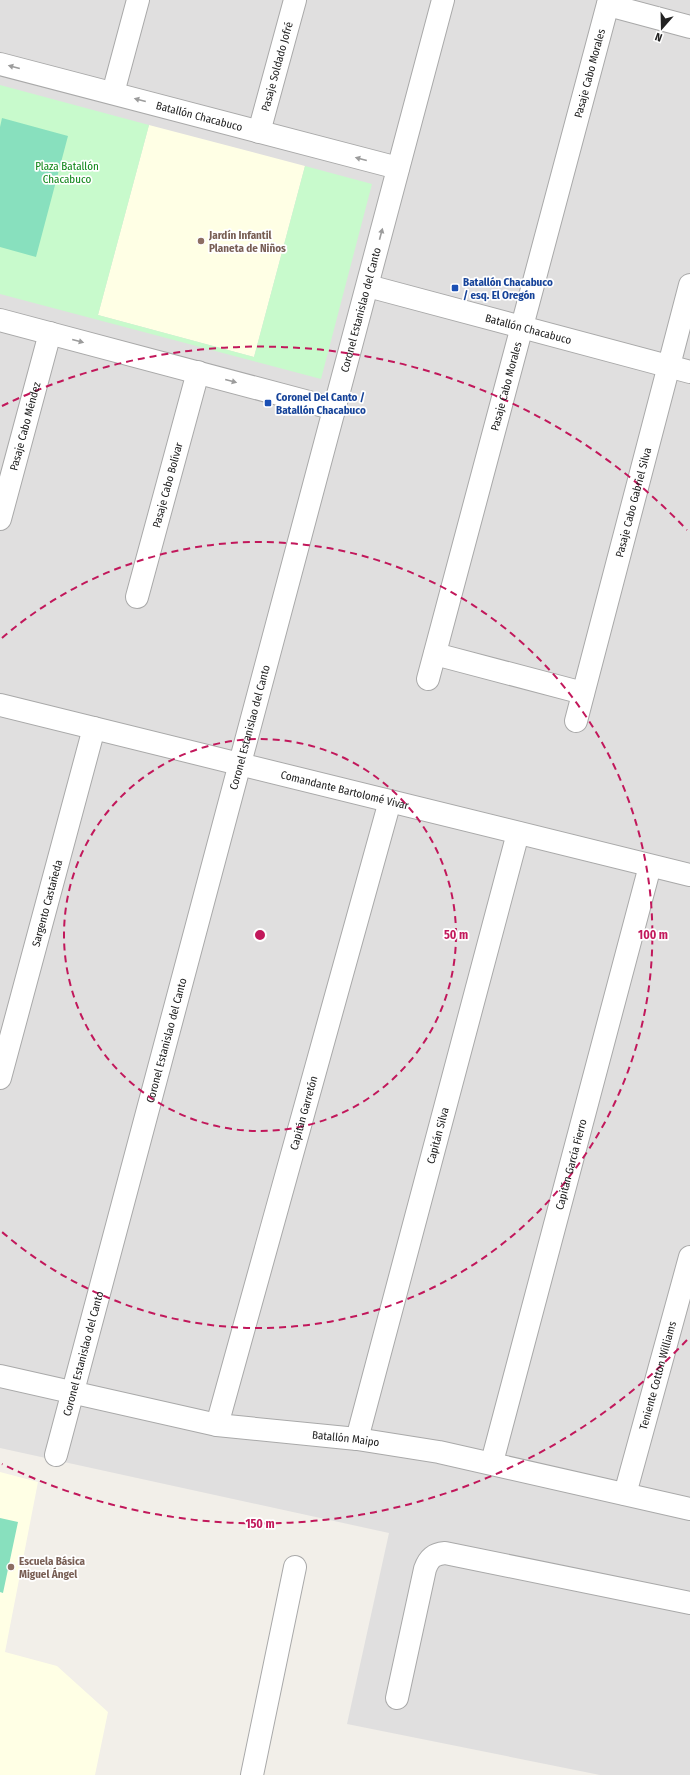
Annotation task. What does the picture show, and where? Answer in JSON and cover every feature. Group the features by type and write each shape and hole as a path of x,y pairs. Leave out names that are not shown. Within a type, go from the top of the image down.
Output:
{"street":[{"path":"113,93 138,0"},
{"name":"Pasaje Soldado Jofré","path":"259,132 296,0"},
{"name":"Coronel Estanislao del Canto","path":"56,1455 443,0"},
{"path":"608,2 690,27"},
{"name":"Pasaje Cabo Morales","path":"428,679 608,2"},
{"name":"Batallón Chacabuco","path":"0,64 398,168"},
{"name":"Pasaje Cabo Gabriel Silva","path":"576,721 690,285"},
{"name":"Batallón Chacabuco","path":"368,286 690,372"},
{"path":"0,320 335,409"},
{"name":"Pasaje Cabo Méndez","path":"0,519 50,333"},
{"name":"Pasaje Cabo Bolívar","path":"137,597 198,372"},
{"path":"435,654 583,693"},
{"name":"Comandante Bartolomé Vivar","path":"0,705 690,875"},
{"name":"Sargento Castañeda","path":"0,1078 94,728"},
{"name":"Capitán Garretón","path":"217,1425 390,801"},
{"name":"Capitán Silva","path":"357,1439 518,833"},
{"name":"Capitán García Fierro","path":"492,1462 650,866"},
{"name":"Teniente Cotton Williams","path":"625,1494 690,1257"},
{"name":"Batallón Maipo","path":"0,1376 217,1425 399,1444 492,1462 690,1509"},
{"path":"396,1698 427,1562 432,1556 439,1553 690,1603"},
{"path":"252,1775 295,1567"}],"shaded area":[{"path":"0,0 690,0 690,1775 600,1775 347,1724 389,1533 0,1448"},
{"name":"Jardín Infantil Planeta de Niños","path":"149,125 305,166 254,357 98,315"},
{"name":"Escuela Básica Miguel Ángel","path":"0,1472 38,1482 5,1652 57,1666 108,1712 95,1775 0,1775"}],"green space":[{"name":"Plaza Batallón Chacabuco","path":"0,85 149,125 98,315 254,357 305,166 372,184 321,379 0,294"},
{"path":"2,118 68,136 36,257 0,247 0,127"},
{"path":"0,1518 18,1522 3,1593 0,1592"}],"place":[{"name":"Jardín Infantil Planeta de Niños","path":"201,241"},
{"name":"Batallón Chacabuco / esq. El Oregón","path":"455,288"},
{"name":"Coronel Del Canto / Batallón Chacabuco","path":"268,403"},
{"name":"Escuela Básica Miguel Ángel","path":"11,1567"}]}
